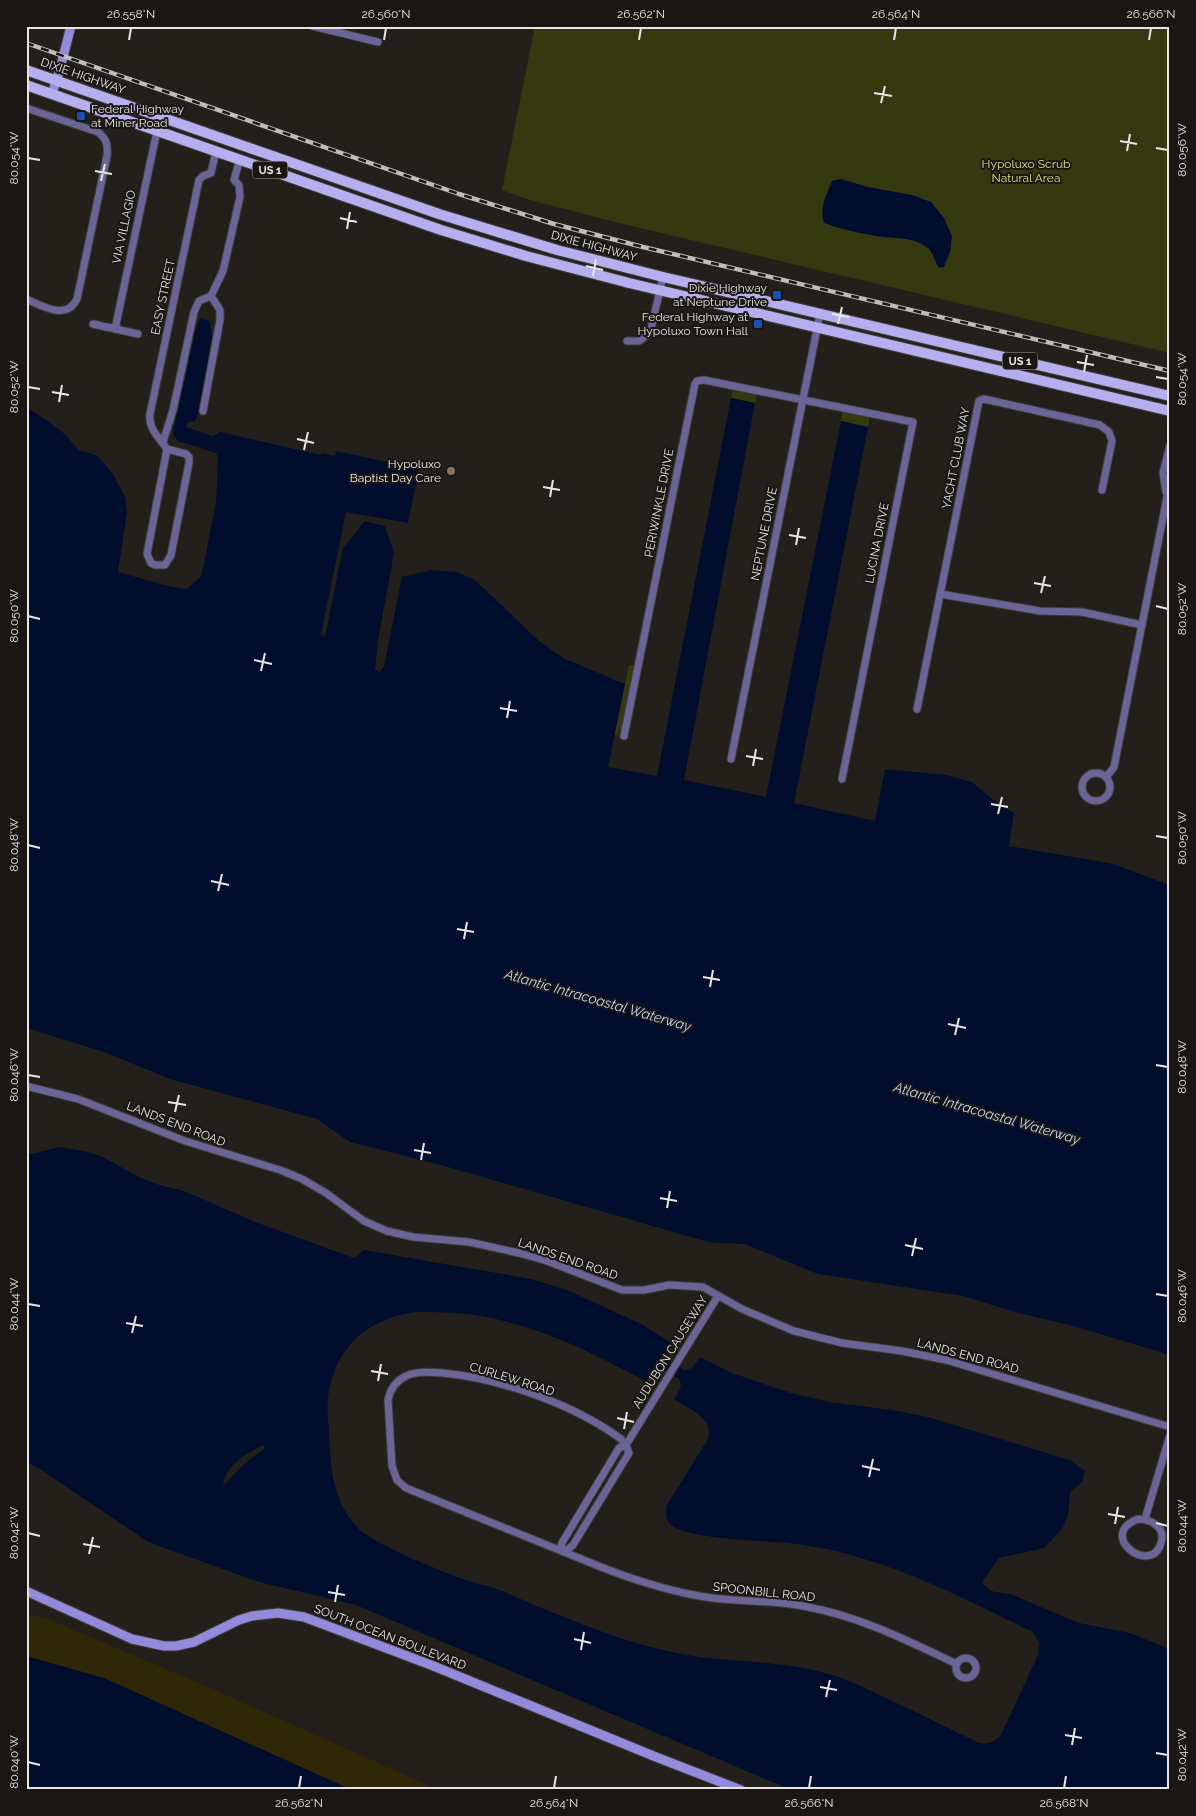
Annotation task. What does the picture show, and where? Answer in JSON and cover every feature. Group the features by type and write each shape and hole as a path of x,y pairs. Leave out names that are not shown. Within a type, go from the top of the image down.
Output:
{"main road":[{"path":"52,94 71,26"},
{"name":"DIXIE HIGHWAY","path":"26,70 493,232 663,277 1170,396"},
{"name":"US 1","path":"26,85 489,245 562,266 660,291 1170,411"},
{"path":"310,184 334,178"},
{"path":"489,245 493,232"},
{"name":"SOUTH OCEAN BOULEVARD","path":"26,1591 132,1639 164,1646 176,1646 194,1642 239,1620 252,1616 278,1613 304,1617 430,1665 741,1790"}],"street":[{"path":"312,26 378,42"},
{"path":"26,108 98,132 104,137 108,146 74,306 68,310 59,311 26,299"},
{"name":"VIA VILLAGIO","path":"114,329 157,130"},
{"name":"EASY STREET","path":"165,446 152,430 150,414 199,180 211,173 216,151"},
{"path":"165,446 186,454 189,457 189,463 171,554 165,565 161,566 150,563 147,554 165,446 194,312 199,301 211,296 224,271 240,197 239,185 234,180 240,160"},
{"path":"627,341 639,341 650,333 663,277"},
{"path":"204,411 220,320 220,310 211,296"},
{"name":"NEPTUNE DRIVE","path":"731,759 820,314"},
{"path":"92,324 138,334"},
{"name":"PERIWINKLE DRIVE","path":"624,736 695,384 697,381 704,380 802,399"},
{"name":"LUCINA DRIVE","path":"802,399 913,422 842,779"},
{"name":"YACHT CLUB WAY","path":"917,709 979,401 984,399 1100,426 1109,432 1112,441 1102,490"},
{"path":"1168,496 1163,473 1170,445"},
{"path":"1106,777 1114,766 1170,482"},
{"path":"940,594 1040,611 1082,612 1142,625"},
{"name":"LANDS END ROAD","path":"26,1086 78,1099 185,1141 289,1174 326,1193 364,1221 387,1231 413,1237 469,1242 519,1253 547,1261 622,1290 632,1291 669,1285 703,1286 718,1296 767,1321 802,1333 842,1343 902,1351 946,1360 1170,1427"},
{"name":"AUDUBON CAUSEWAY","path":"626,1445 629,1453 573,1545 565,1552 561,1545 563,1541 618,1448 626,1445 718,1296"},
{"name":"CURLEW ROAD","path":"565,1552 402,1485 394,1474 392,1466 388,1409 390,1394 401,1380 416,1373 462,1375 533,1395 565,1408 615,1434 626,1445"},
{"path":"1145,1519 1170,1435"},
{"path":"1145,1519 1160,1528 1162,1541 1156,1552 1145,1556 1127,1549 1123,1538 1124,1531 1133,1521 1145,1519"},
{"name":"SPOONBILL ROAD","path":"565,1552 661,1588 710,1598 805,1606 833,1612 878,1627 957,1664"}],"green space":[{"name":"Hypoluxo Scrub Natural Area","path":"535,26 1170,26 1170,353 615,222 527,199 502,190"},
{"path":"733,389 757,394 755,403 731,398"},
{"path":"843,410 870,416 868,427 841,421"},
{"path":"629,665 634,665 622,726 617,735 614,735"}],"sand":[{"path":"26,1614 46,1618 208,1687 439,1790 352,1790 104,1678 26,1656"}],"water":[{"path":"841,179 868,187 912,195 931,202 944,218 952,236 950,252 944,267 939,268 930,250 916,241 863,234 824,223 822,212 832,181"},
{"name":"Atlantic Intracoastal Waterway","path":"200,318 210,321 212,338 199,411 195,421 188,422 186,427 213,436 220,432 321,455 321,453 335,456 336,451 419,469 408,523 346,512 321,634 325,637 343,548 365,521 385,526 394,553 378,640 375,669 379,672 384,667 402,577 430,570 456,572 474,579 539,641 563,658 625,684 608,767 657,776 731,398 755,403 684,780 766,797 841,421 868,427 794,803 875,821 885,769 946,775 972,782 998,804 1014,813 1009,846 1114,864 1169,885 1170,883 1170,1355 963,1296 818,1274 744,1244 708,1242 441,1165 350,1142 317,1119 170,1079 104,1052 26,1028 26,407 61,431 78,450 96,455 113,474 125,497 127,512 118,572 168,586 187,589 200,577 203,569 216,502 218,458 216,453 178,441 173,435"},
{"path":"59,1147 101,1156 156,1184 184,1191 258,1223 354,1258 364,1250 531,1279 567,1290 643,1325 671,1343 666,1352 667,1359 685,1370 692,1368 700,1357 732,1373 791,1393 829,1402 892,1410 928,1417 1070,1460 1085,1471 1082,1482 1070,1492 1068,1515 1062,1529 1044,1548 999,1558 982,1582 990,1591 1010,1594 1079,1623 1130,1633 1170,1649 1170,1790 791,1790 356,1605 259,1582 148,1542 40,1469 26,1462 26,1153 31,1154","holes":["416,1312 458,1313 508,1322 556,1338 647,1382 654,1370 662,1369 679,1379 681,1387 674,1399 704,1419 709,1431 708,1439 667,1505 666,1514 668,1521 677,1528 706,1536 788,1543 852,1555 914,1577 974,1603 1033,1632 1039,1643 1038,1655 1001,1735 991,1742 979,1743 842,1678 825,1673 789,1666 695,1656 659,1649 624,1639 573,1621 499,1590 440,1570 383,1544 359,1529 343,1507 332,1472 328,1421 329,1392 341,1357 360,1335 372,1326 385,1320","263,1445 265,1448 244,1464 223,1484 228,1471 238,1460"]},
{"path":"26,1656 104,1678 352,1790 26,1790"}],"railway":[{"path":"26,43 459,194 554,224 643,247 1170,371"}],"place":[{"name":"Federal Highway at Miner Road","path":"81,116"},
{"name":"Dixie Highway at Neptune Drive","path":"777,295"},
{"name":"Federal Highway at Hypoluxo Town Hall","path":"758,324"},
{"name":"Hypoluxo Baptist Day Care","path":"451,471"}]}
